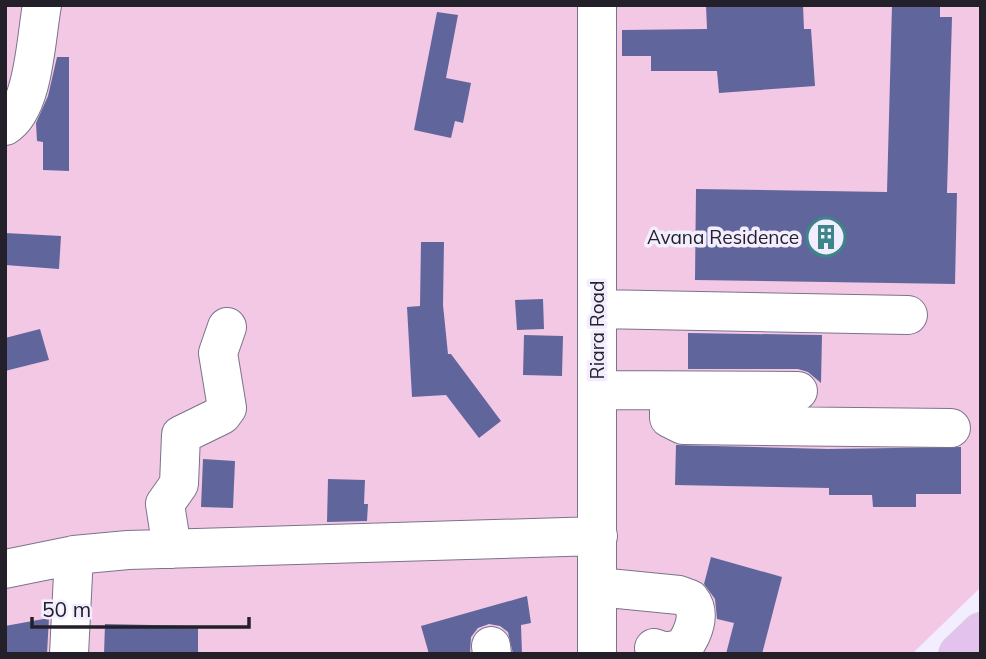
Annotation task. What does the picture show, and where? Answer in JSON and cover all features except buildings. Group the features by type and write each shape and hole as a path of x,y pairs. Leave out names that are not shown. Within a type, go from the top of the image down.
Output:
{"street":[{"path":"5,126 14,121 25,102 42,5"},
{"name":"Riara Road","path":"597,5 597,654"},
{"path":"597,309 908,315"},
{"path":"172,549 165,505 179,484 181,435 214,419 227,408 218,353 227,327"},
{"path":"597,390 798,391"},
{"path":"669,391 669,418 683,425 951,428"},
{"path":"5,569 74,555 172,549 598,536"},
{"path":"69,654 74,555"},
{"path":"598,587 679,595 690,599 696,615 694,629 683,648 666,652 654,648"}],"shaded area":[{"path":"5,5 981,5 981,587 912,654 5,654"}],"place":[{"name":"Avana Residence","path":"826,237"}]}
